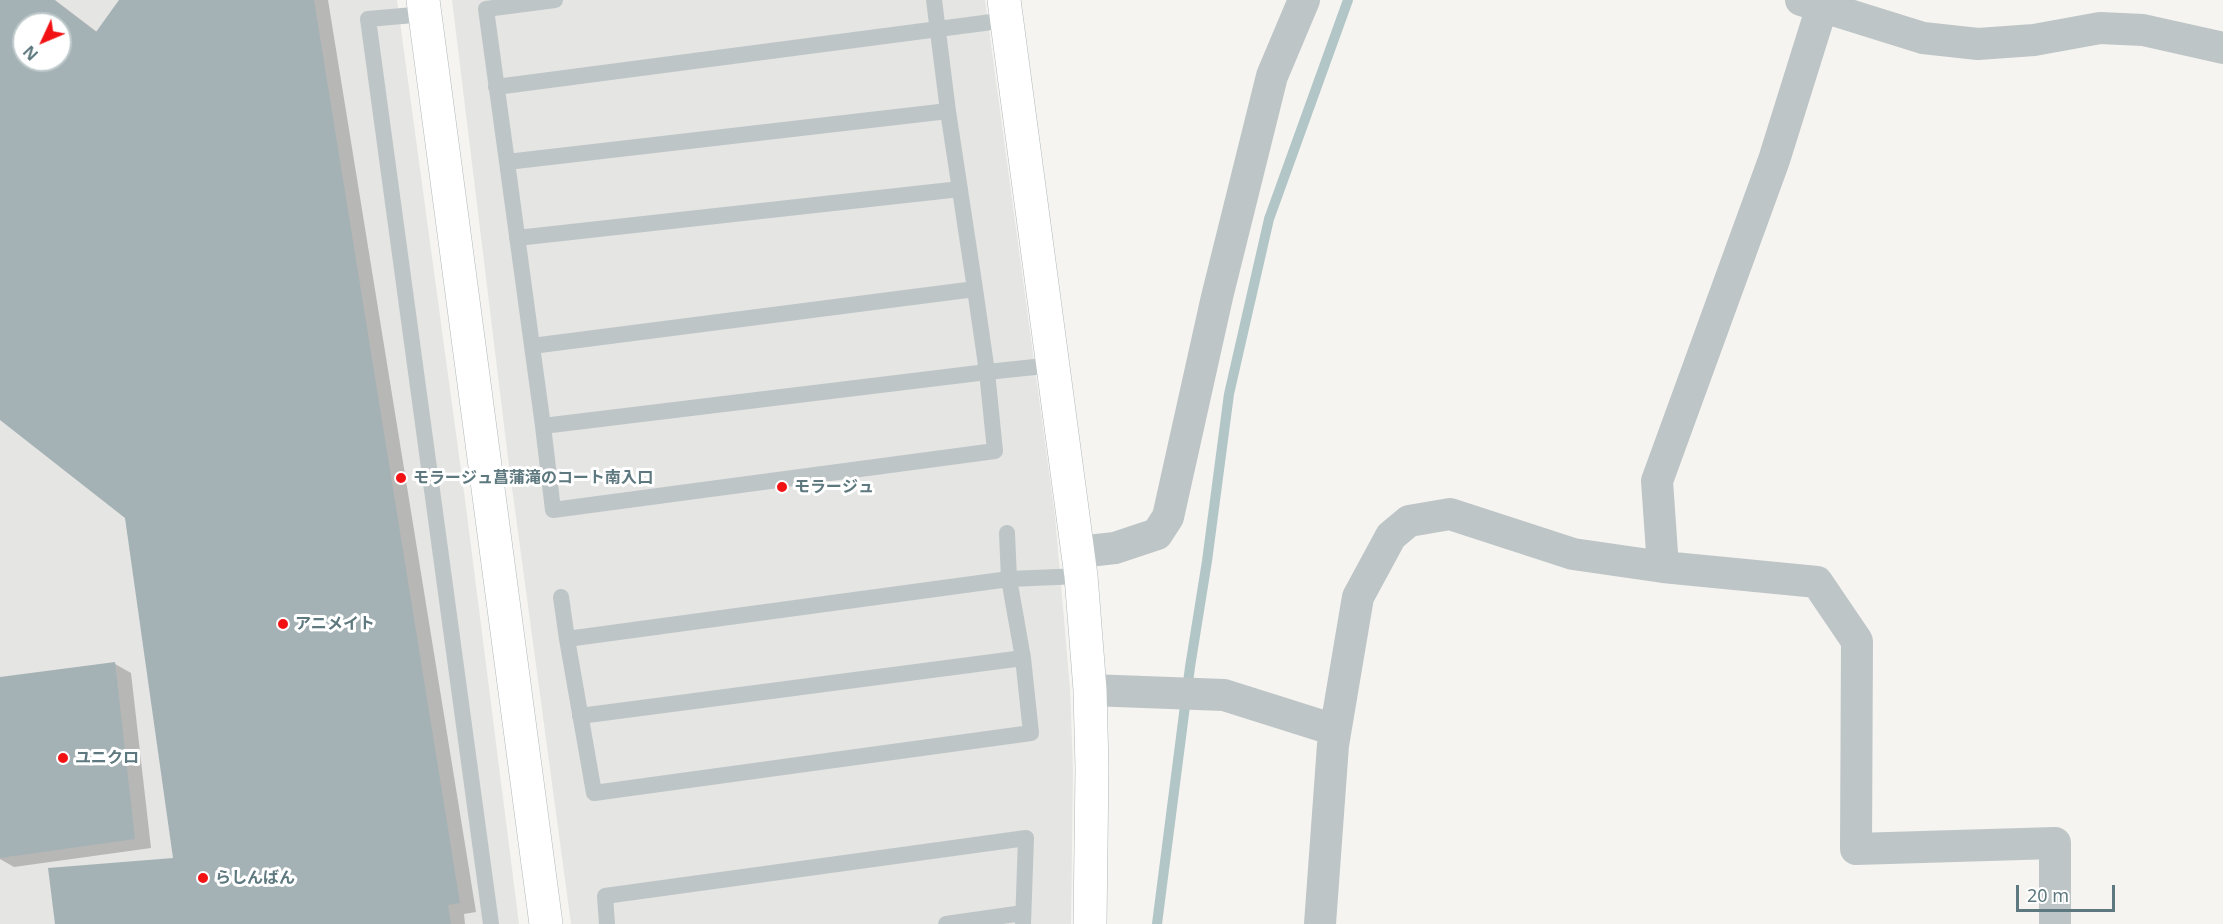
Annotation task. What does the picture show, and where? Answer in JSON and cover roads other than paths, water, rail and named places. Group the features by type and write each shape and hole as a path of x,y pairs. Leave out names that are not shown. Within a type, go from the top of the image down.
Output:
{"street":[{"path":"1080,564 1115,548 1157,534 1168,517 1217,297 1272,76 1304,0"},
{"path":"1663,567 1657,481 1774,160 1816,2 1923,38 1978,44 2034,40 2100,28 2143,30 2223,48"},
{"path":"424,7 546,924"},
{"path":"1006,10 1080,564 1090,690 1092,780 1090,924"},
{"path":"1320,924 1335,730 1358,597 1392,536 1409,521 1450,514 1573,554 1663,567 1817,582 1857,641 1856,849 2055,843 2055,924"},
{"path":"1090,690 1224,695 1335,730"}],"lane":[{"path":"555,0 486,4 553,510 996,451 987,372 934,0"},
{"path":"424,7 368,20 491,924"},
{"path":"496,87 937,29 1006,10"},
{"path":"507,162 948,111"},
{"path":"517,238 960,189"},
{"path":"532,346 975,289"},
{"path":"543,426 1054,365"},
{"path":"561,597 594,793 1031,733 1023,658 1009,579 1007,533"},
{"path":"567,639 1009,579 1080,564"},
{"path":"580,716 1023,658"},
{"path":"608,924 605,896 1026,838 1023,918 946,924"}],"waterway":[{"path":"1157,924 1190,667 1207,561 1229,394 1269,219 1348,0"}],"place":[{"name":"モラージュ菖蒲滝のコート南入口","path":"401,478"},
{"name":"モラージュ","path":"782,487"},
{"name":"アニメイト","path":"283,624"},
{"name":"ユニクロ","path":"63,758"},
{"name":"らしんばん","path":"203,878"}]}
